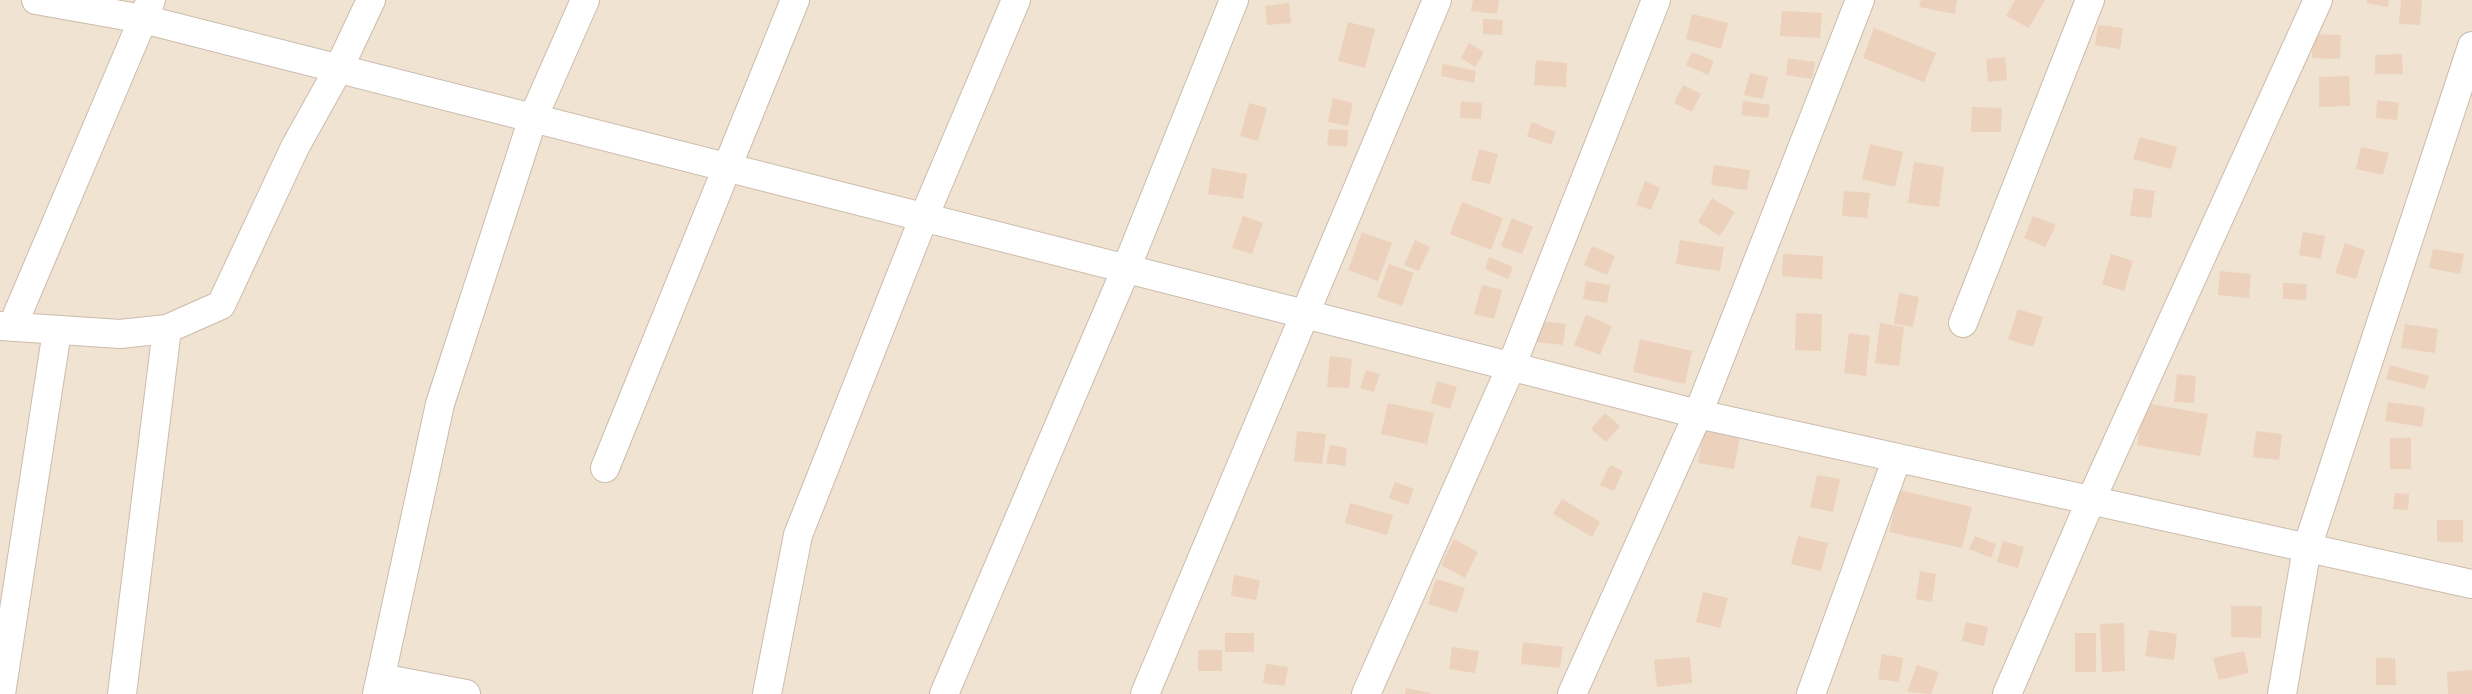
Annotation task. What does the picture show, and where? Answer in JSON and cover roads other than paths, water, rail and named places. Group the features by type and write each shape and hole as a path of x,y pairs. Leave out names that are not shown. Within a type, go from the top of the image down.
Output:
{"street":[{"path":"36,0 147,9 339,68 1698,414 2472,584"},
{"path":"147,9 6,326 120,334 167,329 221,305 294,147 339,68 371,0"},
{"path":"466,694 379,686 440,404 533,118 585,0"},
{"path":"605,468 795,0"},
{"path":"767,694 798,535 924,217 1016,0"},
{"path":"944,694 1126,269 1234,0"},
{"path":"1145,694 1437,0"},
{"path":"1366,694 1511,367 1656,0"},
{"path":"1572,694 1698,414 1860,0"},
{"path":"1963,323 2090,0"},
{"path":"2007,694 2091,500 2318,0"},
{"path":"2282,694 2307,548 2472,46"},
{"path":"122,694 167,329"},
{"path":"0,694 57,331"},
{"path":"1811,694 1897,458"}]}
